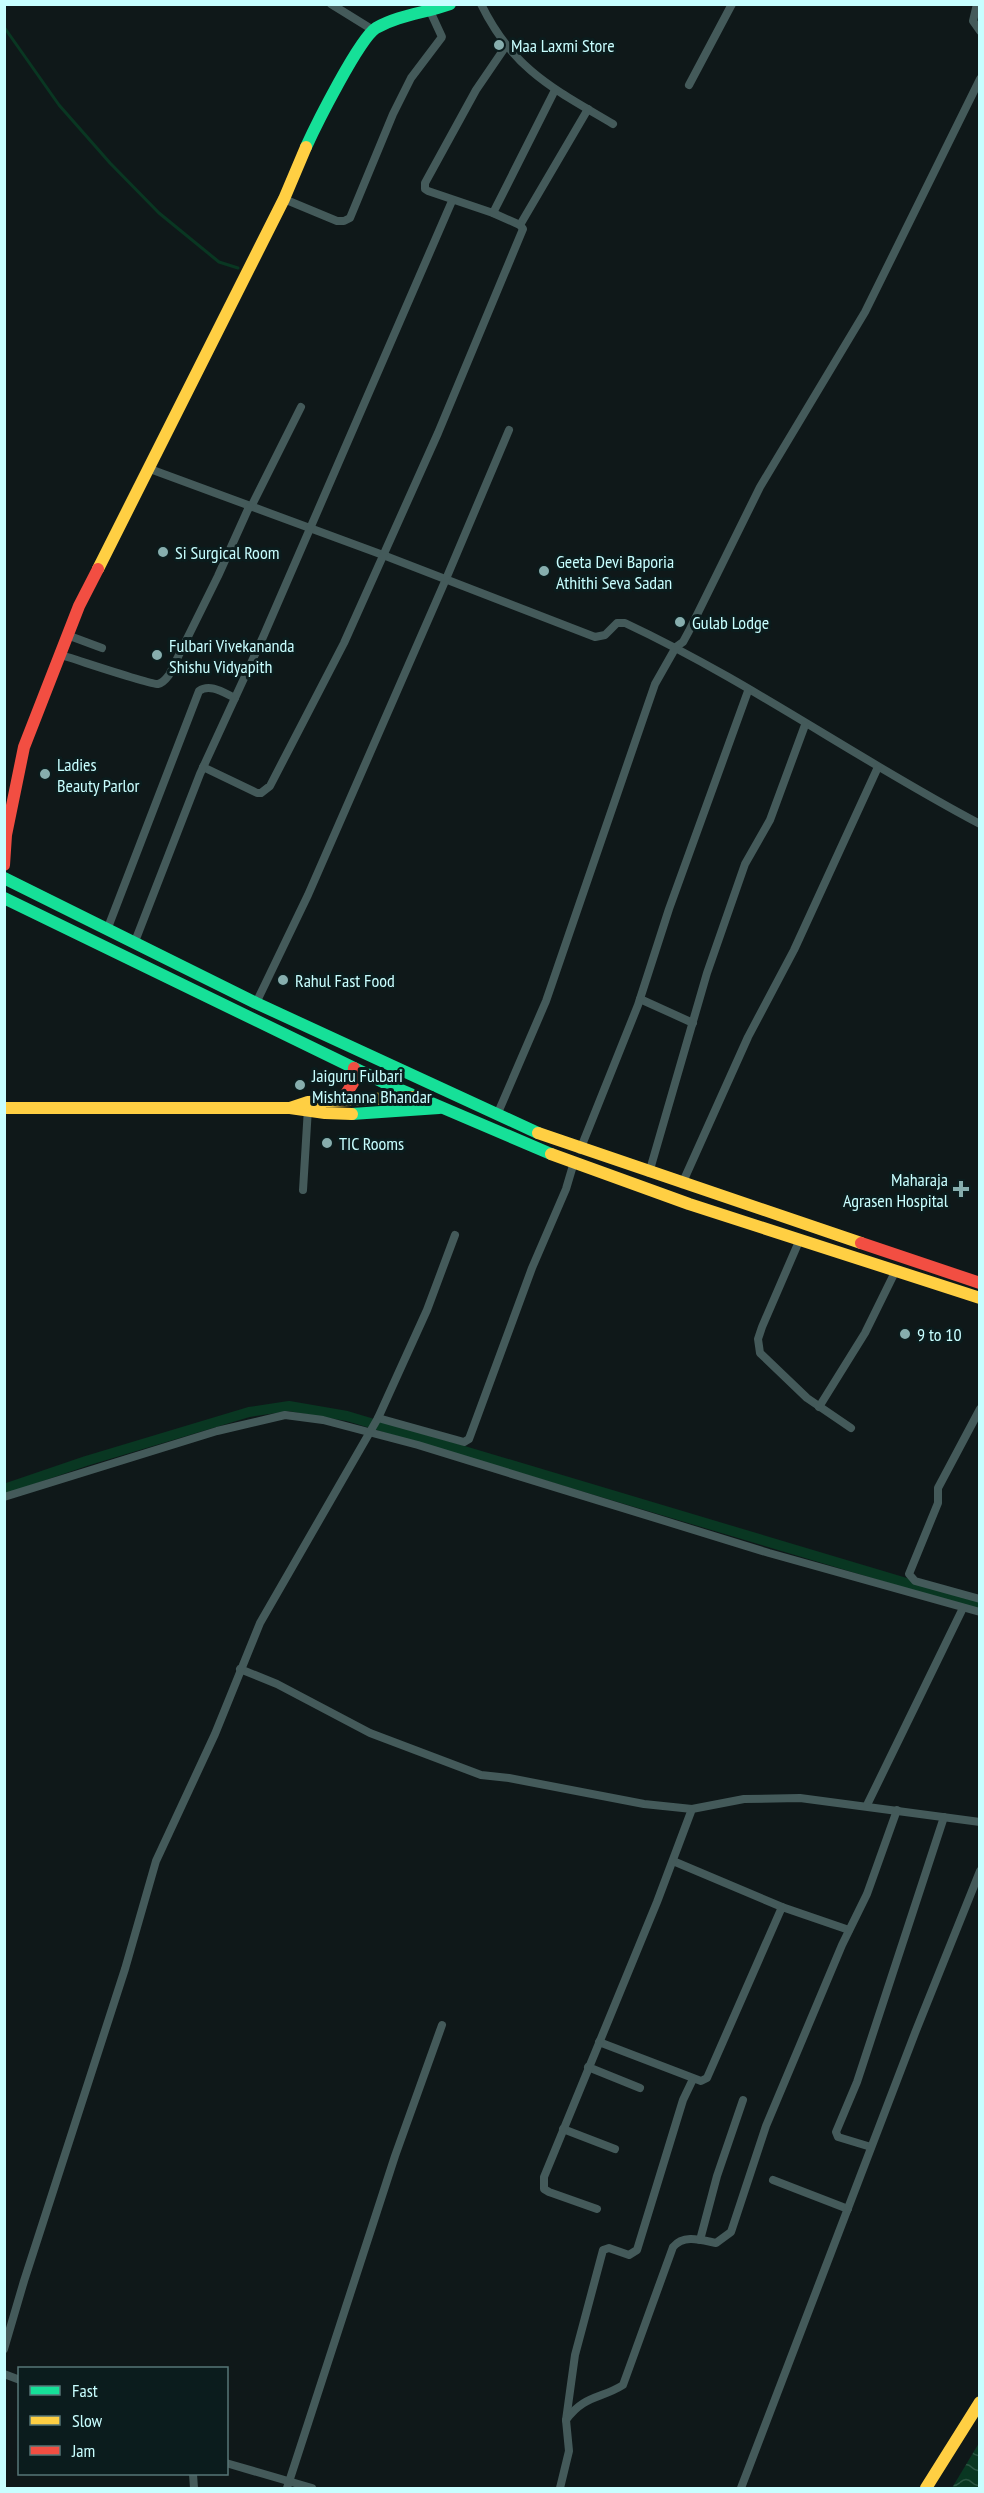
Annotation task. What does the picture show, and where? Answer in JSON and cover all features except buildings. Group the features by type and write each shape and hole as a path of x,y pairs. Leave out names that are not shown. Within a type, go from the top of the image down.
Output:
{"main road":[{"path":"4,865 5,836 24,747 67,635 116,531 150,469 284,199 314,129 339,82 373,30 399,17 430,11 450,4"},
{"path":"4,878 256,1004 497,1115 580,1150 980,1283"},
{"path":"4,898 354,1068 494,1131 668,1196 980,1298"},
{"path":"342,1100 353,1083 354,1068"},
{"path":"308,1107 342,1100 417,1096 443,1090"},
{"path":"4,1108 308,1107 380,1112 441,1107 466,1101"},
{"path":"926,2488 980,2402"}],"street":[{"path":"482,4 506,46 538,78 613,124"},
{"path":"689,85 732,4"},
{"path":"977,4 973,21 980,32"},
{"path":"334,5 373,30"},
{"path":"284,199 337,221 350,218 393,114 411,78 442,37 430,11"},
{"path":"202,767 257,793 261,793 270,786 344,643 438,434 522,231 520,225 493,213 428,191 425,189 425,183 476,90 506,46"},
{"path":"497,1115 546,1001 655,684 676,647 683,642 689,631 760,488 865,312 980,79"},
{"path":"493,213 555,90"},
{"path":"520,225 588,109"},
{"path":"134,944 202,767 235,698 452,201"},
{"path":"61,655 152,684 163,682 169,675 301,407"},
{"path":"256,1004 308,895 509,430"},
{"path":"150,469 383,555 595,637 605,635 621,622 676,647 805,725 980,824"},
{"path":"67,635 102,648"},
{"path":"107,930 200,691 207,687 212,688 235,698"},
{"path":"580,1150 640,999 669,909 748,691"},
{"path":"649,1173 693,1023 745,864 770,820 805,725"},
{"path":"682,1184 748,1038 794,950 878,767"},
{"path":"640,999 693,1023"},
{"path":"303,1190 308,1107"},
{"path":"378,1418 464,1442 469,1439 532,1268 566,1189 574,1162"},
{"path":"4,2349 125,1969 156,1861 215,1734 260,1623 378,1418 427,1310 455,1235"},
{"path":"800,1239 758,1339 760,1353 786,1380 819,1407 851,1428"},
{"path":"819,1407 865,1333 896,1270"},
{"path":"980,1409 938,1488 938,1503 909,1574 915,1581 980,1599"},
{"path":"4,1497 217,1431 285,1415 323,1420 370,1432 770,1552 980,1612"},
{"path":"867,1805 963,1608"},
{"path":"240,1669 277,1684 370,1733 481,1775 509,1778 644,1804 693,1809 744,1799 782,1797 867,1805 980,1822"},
{"path":"597,2209 544,2189 544,2177 693,1809"},
{"path":"566,2420 584,2402 623,2385 673,2247 678,2241 685,2239 716,2243 731,2232 766,2126 876,1871 897,1810"},
{"path":"871,2147 838,2137 836,2132 857,2082 944,1817"},
{"path":"673,1861 782,1907 849,1930"},
{"path":"741,2488 871,2147 980,1871"},
{"path":"599,2042 693,2079 701,2081 707,2078 782,1907"},
{"path":"288,2485 395,2156 442,2025"},
{"path":"588,2067 640,2088"},
{"path":"560,2488 569,2451 566,2420 575,2355 603,2250 609,2248 629,2255 637,2250 683,2100 693,2079"},
{"path":"700,2240 717,2176 743,2100"},
{"path":"563,2129 615,2150"},
{"path":"773,2180 848,2209"},
{"path":"228,2464 288,2485 312,2488"}],"water":[{"path":"979,2443 979,2488 952,2488"}],"waterway":[{"path":"4,27 59,105 110,163 159,213 219,262 238,268"},
{"path":"4,1489 86,1461 249,1412 289,1406 347,1416 980,1605"}],"traffic: fast":[{"path":"306,147 338,83 359,48 376,28 394,20 450,4"},
{"path":"4,878 256,1003 538,1133"},
{"path":"4,898 387,1084 551,1154"},
{"path":"352,1114 439,1108"}],"traffic: slow":[{"path":"98,569 284,199 306,147"},
{"path":"290,1108 308,1102 414,1097"},
{"path":"4,1108 290,1108 352,1114"},
{"path":"538,1133 861,1243"},
{"path":"551,1154 689,1204 980,1298"},
{"path":"926,2488 980,2402"}],"traffic: jam":[{"path":"4,865 6,835 24,747 79,606 98,569"},
{"path":"342,1100 353,1083 354,1068"},
{"path":"861,1243 980,1283"}],"place":[{"name":"Maa Laxmi Store","path":"499,45"},
{"name":"Si Surgical Room","path":"163,552"},
{"name":"Geeta Devi Baporia Athithi Seva Sadan","path":"544,571"},
{"name":"Gulab Lodge","path":"680,622"},
{"name":"Fulbari Vivekananda Shishu Vidyapith","path":"157,655"},
{"name":"Ladies Beauty Parlor","path":"45,774"},
{"name":"Rahul Fast Food","path":"283,980"},
{"name":"Jaiguru Fulbari Mishtanna Bhandar","path":"300,1085"},
{"name":"TIC Rooms","path":"327,1143"},
{"name":"Maharaja Agrasen Hospital","path":"961,1189"},
{"name":"9 to 10","path":"905,1334"}]}
